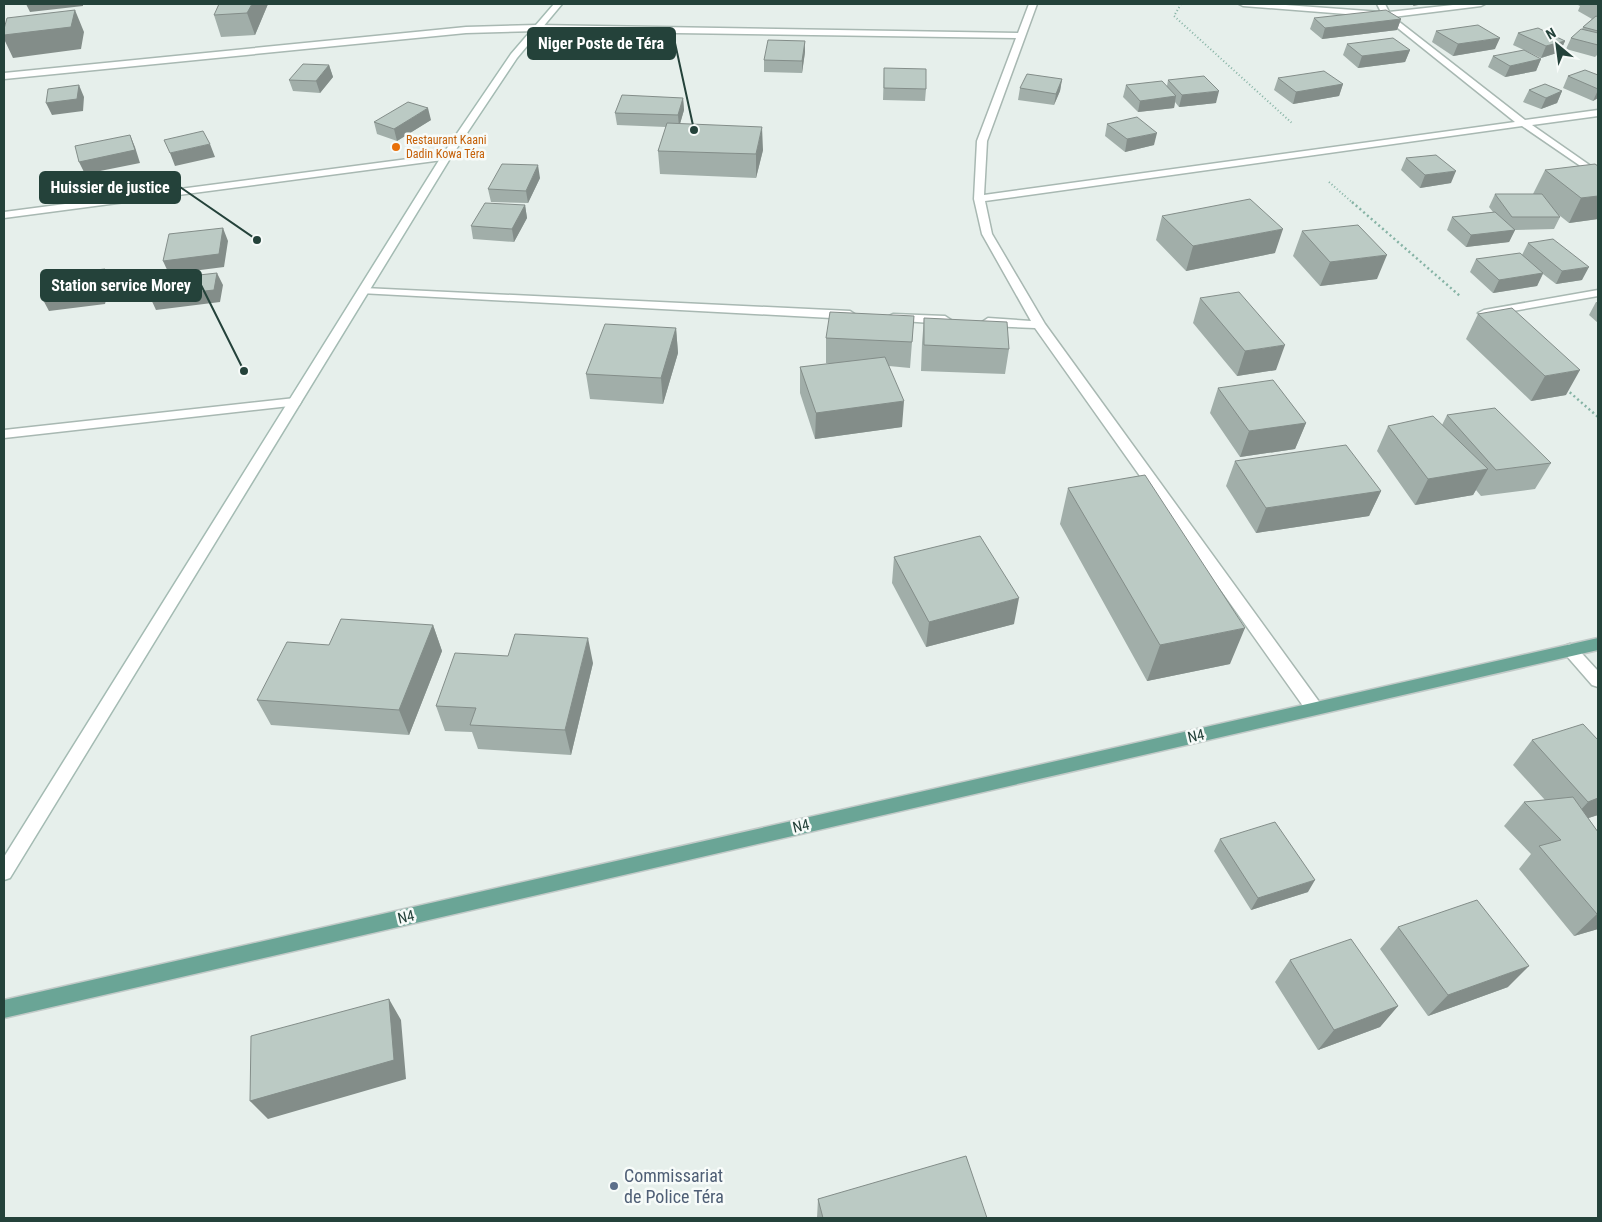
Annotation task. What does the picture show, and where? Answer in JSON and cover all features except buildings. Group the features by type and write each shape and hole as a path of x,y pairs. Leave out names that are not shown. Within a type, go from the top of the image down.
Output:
{"main road":[{"name":"N4","path":"4,1009 1598,644"}],"street":[{"path":"4,872 446,157 514,56 558,4"},
{"path":"1033,4 982,141 979,199 987,234 1039,325 1314,708"},
{"path":"1242,4 1386,15 1481,4"},
{"path":"1382,4 1386,15 1524,123 1598,176"},
{"path":"4,76 466,30 538,28 1021,36"},
{"path":"979,199 1598,113"},
{"path":"4,215 446,157"},
{"path":"364,291 860,316"},
{"path":"1480,314 1598,293"},
{"path":"880,317 960,321"},
{"path":"980,322 1039,325"},
{"path":"4,434 295,402"},
{"path":"1570,650 1598,681"}],"path":[{"path":"1181,4 1174,16 1323,151"},
{"path":"1298,155 1480,314"},
{"path":"1561,385 1598,417"}],"place":[{"name":"Niger Poste de Téra","path":"694,130"},
{"name":"Restaurant Kaani Dadin Kowa Téra","path":"396,147"},
{"name":"Huissier de justice","path":"257,240"},
{"name":"Station service Morey","path":"244,371"},
{"name":"Commissariat de Police Téra","path":"614,1186"}]}
